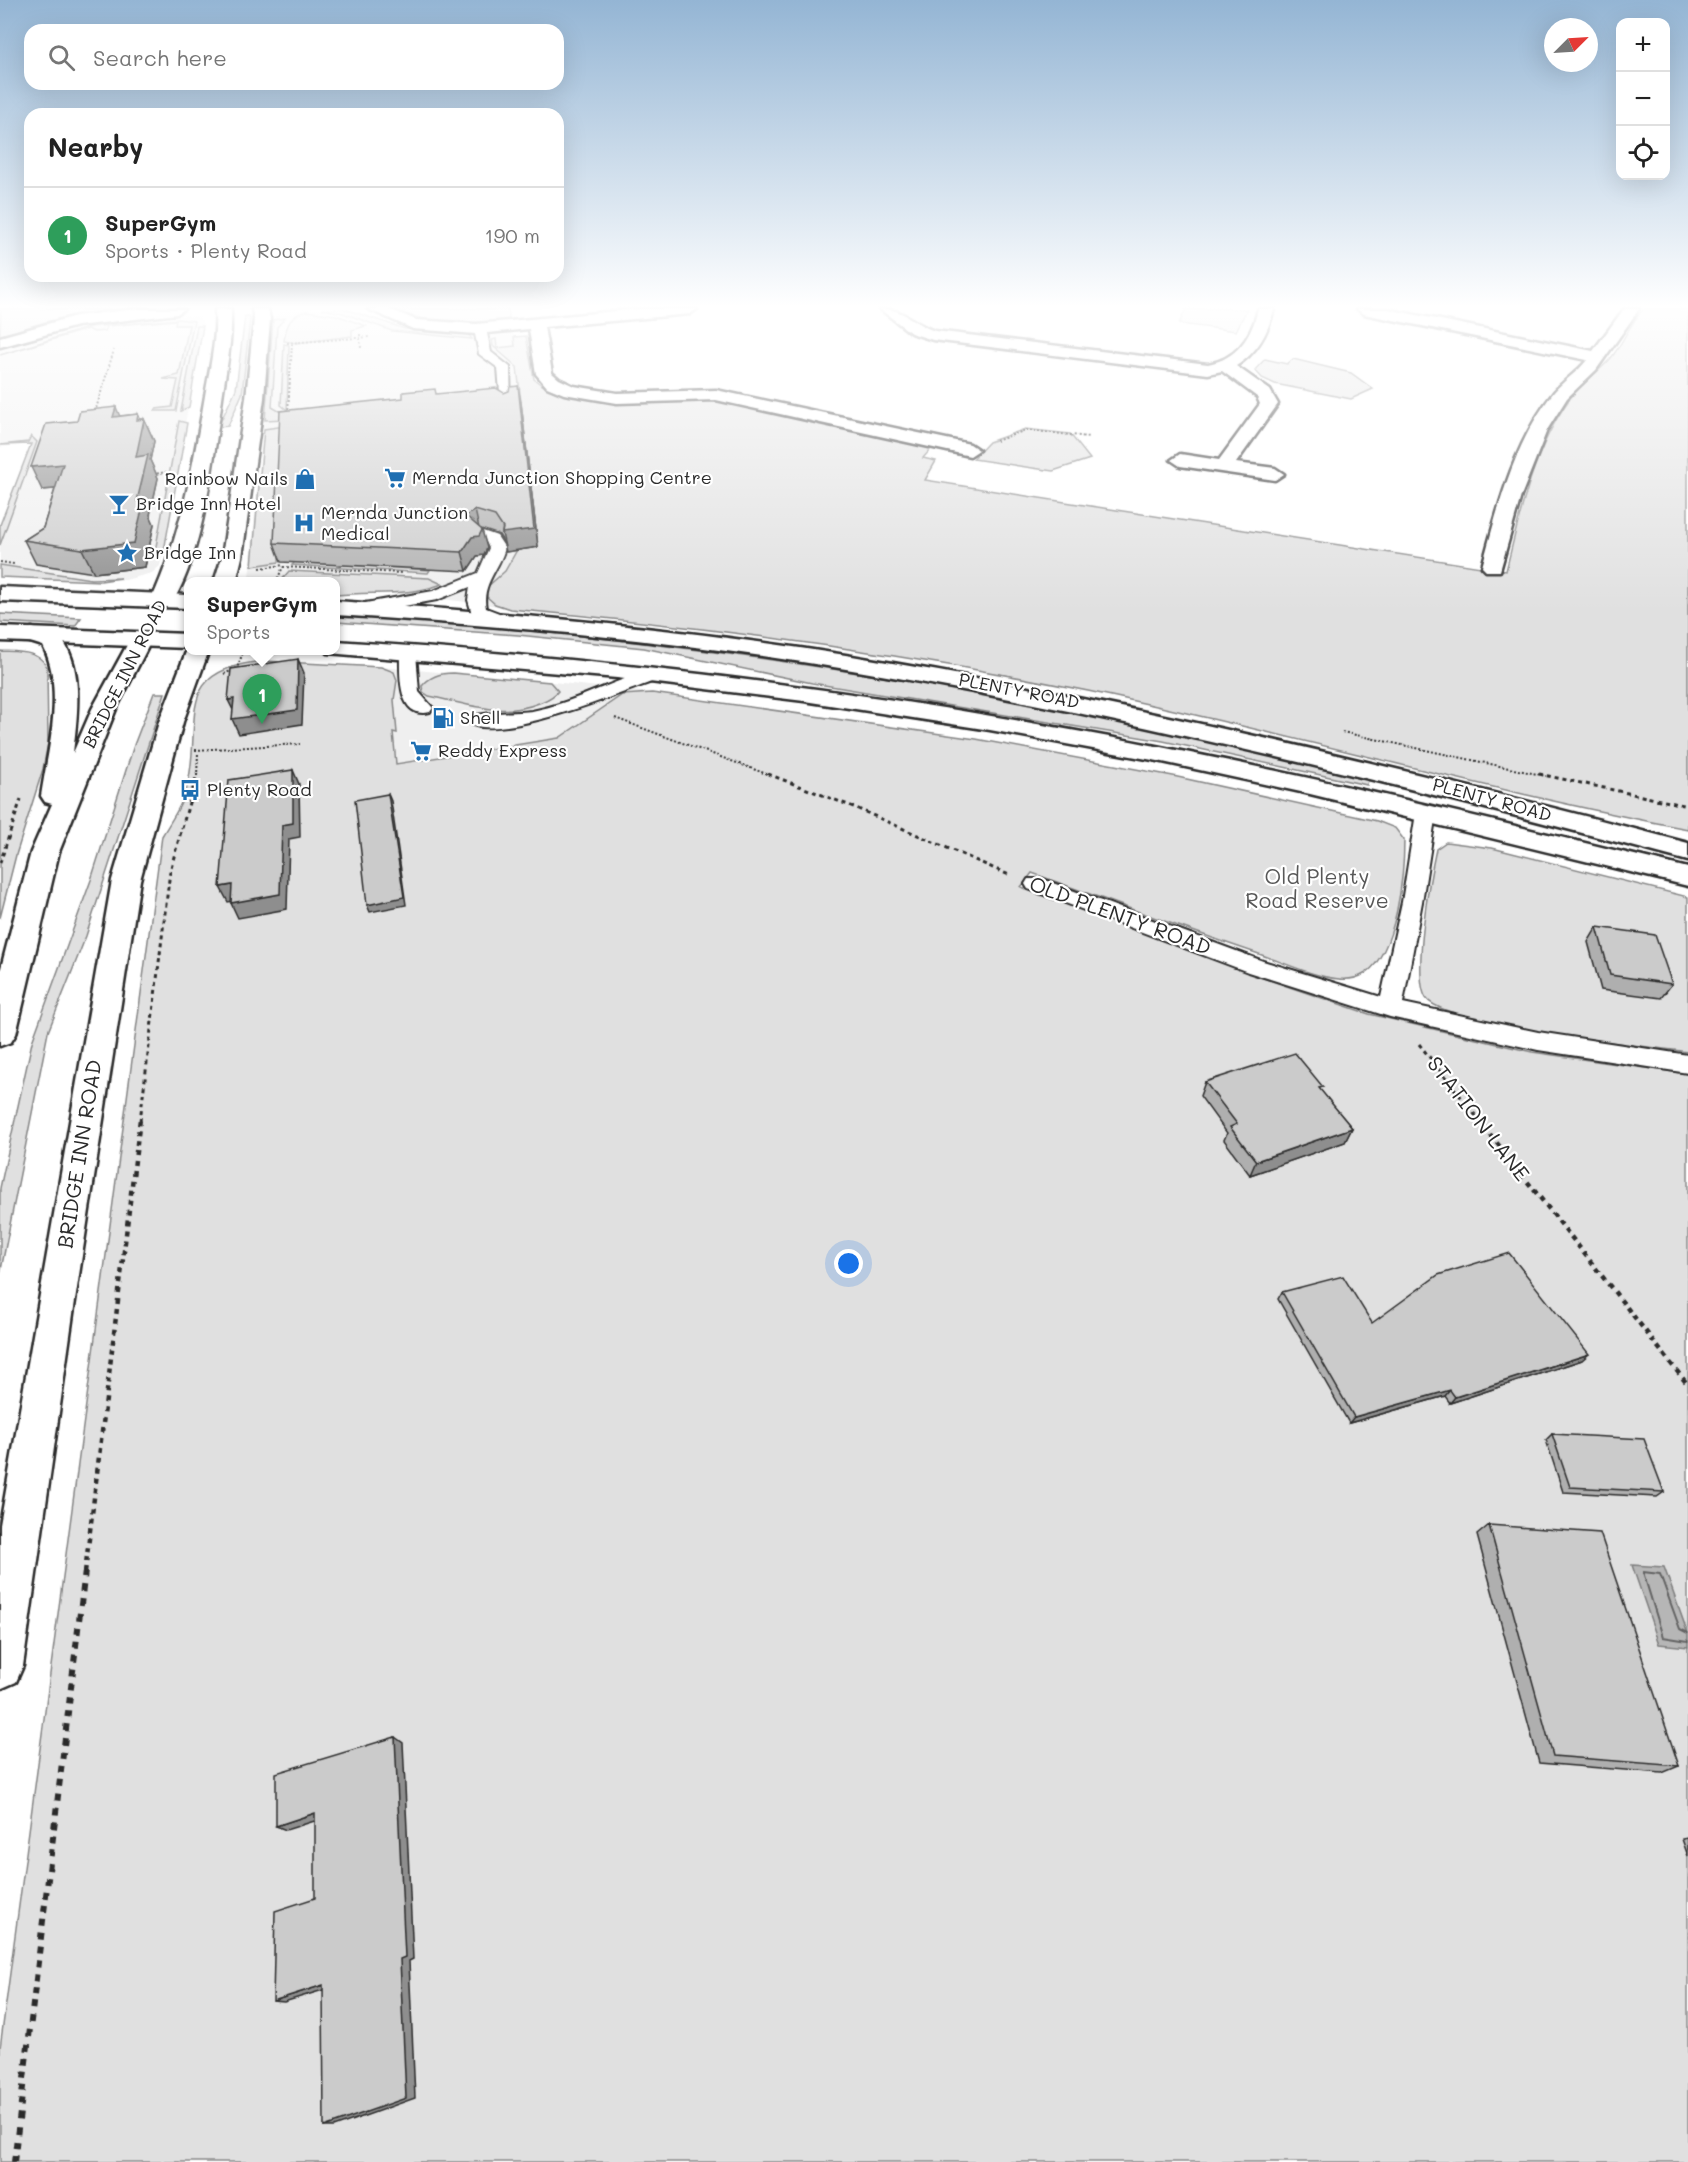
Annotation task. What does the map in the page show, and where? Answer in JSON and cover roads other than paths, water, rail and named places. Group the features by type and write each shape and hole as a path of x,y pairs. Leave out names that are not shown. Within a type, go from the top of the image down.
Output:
{"main road":[{"name":"BRIDGE INN ROAD","path":"0,1034 45,852 104,709 162,601 182,555 212,410"},
{"path":"226,577 232,557 253,410"},
{"path":"775,410 943,452 970,450"},
{"path":"1224,466 1266,410"},
{"path":"1493,567 1511,496 1538,430 1551,410"},
{"path":"1180,460 1275,474"},
{"path":"0,594 184,602"},
{"name":"PLENTY ROAD","path":"340,608 501,619 741,645 897,669 1074,701 1220,733 1473,794 1688,852"},
{"path":"0,634 184,641"},
{"path":"32,635 45,638 55,646 63,677 63,736 45,852"},
{"name":"PLENTY ROAD","path":"340,648 651,676 873,705 1073,738 1426,813 1688,876"},
{"name":"BRIDGE INN ROAD","path":"0,1666 15,1478 126,880 185,678 196,655"}],"lane":[{"path":"480,534 492,539 497,548 481,577 475,596 478,611 501,619"},
{"path":"360,609 438,595 481,577"},
{"path":"408,653 411,697 416,704 424,708"},
{"path":"474,719 492,722 517,721 651,676"},
{"path":"1390,1009 1412,902 1426,813"},
{"name":"OLD PLENTY ROAD","path":"1035,884 1259,967 1390,1009 1523,1038 1688,1064"}],"water":[{"path":"1632,1565 1664,1567 1688,1634 1688,1647 1659,1644"}],"place":[{"name":"Mernda Junction Shopping Centre","path":"395,478"},
{"name":"Rainbow Nails","path":"305,479"},
{"name":"Bridge Inn Hotel","path":"119,504"},
{"name":"Mernda Junction Medical","path":"304,523"},
{"name":"Bridge Inn","path":"127,553"},
{"name":"Shell","path":"443,718"},
{"name":"SuperGym","path":"262,724"},
{"name":"Reddy Express","path":"421,751"},
{"name":"Plenty Road","path":"190,790"}],"park label":[{"name":"Old Plenty Road Reserve","path":"1317,889"}]}
